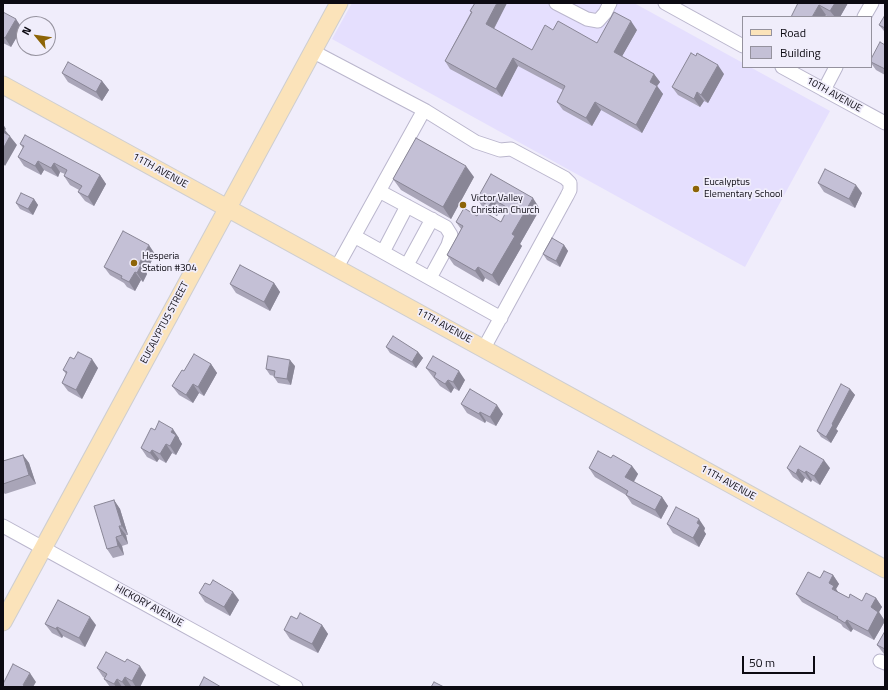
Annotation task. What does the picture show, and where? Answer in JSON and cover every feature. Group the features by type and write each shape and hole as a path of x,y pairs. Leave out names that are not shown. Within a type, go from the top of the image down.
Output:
{"main road":[{"name":"EUCALYPTUS STREET","path":"3,622 339,3"},
{"name":"11TH AVENUE","path":"3,85 228,207 885,569"}],"street":[{"path":"556,3 587,19 598,21 605,13 610,3"},
{"path":"665,3 742,45"},
{"path":"865,16 872,3"},
{"path":"312,51 424,110 476,142 500,150 511,149 565,178 570,183 570,190 567,196 484,348"},
{"name":"10TH AVENUE","path":"784,68 885,123"},
{"path":"824,90 835,68"},
{"path":"337,267 424,110"},
{"path":"379,191 432,219 446,228 451,236 448,245 430,278"},
{"path":"383,252 407,206"},
{"path":"407,265 432,219"},
{"path":"354,236 501,318"},
{"name":"HICKORY AVENUE","path":"3,526 296,687"}],"shaded area":[{"name":"Eucalyptus Elementary School","path":"352,3 634,3 742,62 742,68 752,68 830,111 745,267 332,39"}],"building":[{"path":"475,3 497,3 486,24 532,50 545,25 553,30 558,21 597,43 614,12 631,21 614,52 654,74 650,82 657,86 636,125 595,102 586,118 557,102 565,86 513,58 496,89 445,61 472,12 470,11"},
{"path":"798,3 835,3 830,11 819,5 813,16 792,16"},
{"path":"3,12 16,19 5,38 3,37"},
{"path":"885,15 885,28 879,25"},
{"path":"880,42 885,45 885,69 872,62 872,57"},
{"path":"691,53 696,56 697,53 718,65 701,95 697,92 694,99 672,87"},
{"path":"68,62 102,81 96,92 62,73"},
{"path":"3,132 10,136 3,149"},
{"path":"25,135 100,175 88,197 78,192 82,186 64,176 67,170 54,163 51,168 38,161 35,166 18,157 24,146 20,144"},
{"path":"416,138 466,166 443,207 393,179"},
{"path":"825,169 856,185 849,199 818,183"},
{"path":"491,174 533,198 512,234 515,236 492,275 478,267 475,271 447,255 463,226 456,222 464,208 477,216 481,210 501,222 508,208 493,199 489,206 477,199"},
{"path":"21,193 34,199 28,209 16,203"},
{"path":"123,231 149,245 139,264 141,265 137,273 135,272 129,282 121,278 122,276 104,267"},
{"path":"552,238 564,245 556,261 543,254"},
{"path":"240,265 274,283 264,302 230,284"},
{"path":"393,336 418,352 412,362 386,347"},
{"path":"78,352 92,359 76,390 62,383 67,372 63,370 70,357 74,359"},
{"path":"194,354 211,364 198,387 193,384 186,395 172,386 182,370 184,371"},
{"path":"268,356 290,360 287,379 274,377 275,371 266,369"},
{"path":"433,356 459,371 453,382 448,380 445,384 434,377 436,373 426,368"},
{"path":"841,384 850,389 826,437 817,431"},
{"path":"470,389 497,405 490,417 480,412 479,414 461,404"},
{"path":"159,421 173,429 171,432 176,435 170,446 166,444 160,454 152,450 150,453 141,448 151,428 155,430"},
{"path":"800,446 824,460 814,476 806,471 805,473 798,469 796,474 787,468"},
{"path":"598,451 611,458 613,455 632,466 625,477 662,497 655,510 626,495 628,491 589,468"},
{"path":"23,455 29,475 3,484 3,461"},
{"path":"114,500 122,526 119,526 122,535 116,537 118,546 107,549 94,506"},
{"path":"676,507 699,519 697,523 700,525 693,538 667,524"},
{"path":"824,571 833,575 829,583 834,586 832,589 849,598 850,594 862,601 866,593 876,598 871,607 878,612 868,631 847,620 845,623 837,618 838,617 796,594 808,572 820,578"},
{"path":"213,580 233,592 224,607 199,593 205,583 210,585"},
{"path":"58,600 90,617 79,638 57,627 56,629 45,624"},
{"path":"300,613 322,625 312,644 284,630 291,616 297,619"},
{"path":"885,631 885,649 877,645"},
{"path":"106,652 125,662 127,659 140,666 132,681 125,677 122,682 117,679 114,684 104,679 107,674 97,668"},
{"path":"13,664 30,673 23,685 26,687 3,687"},
{"path":"204,677 221,687 199,687"},
{"path":"434,682 444,687 431,687"}],"place":[{"name":"Eucalyptus Elementary School","path":"696,189"},
{"name":"Victor Valley Christian Church","path":"463,205"},
{"name":"Hesperia Station #304","path":"134,263"}]}
